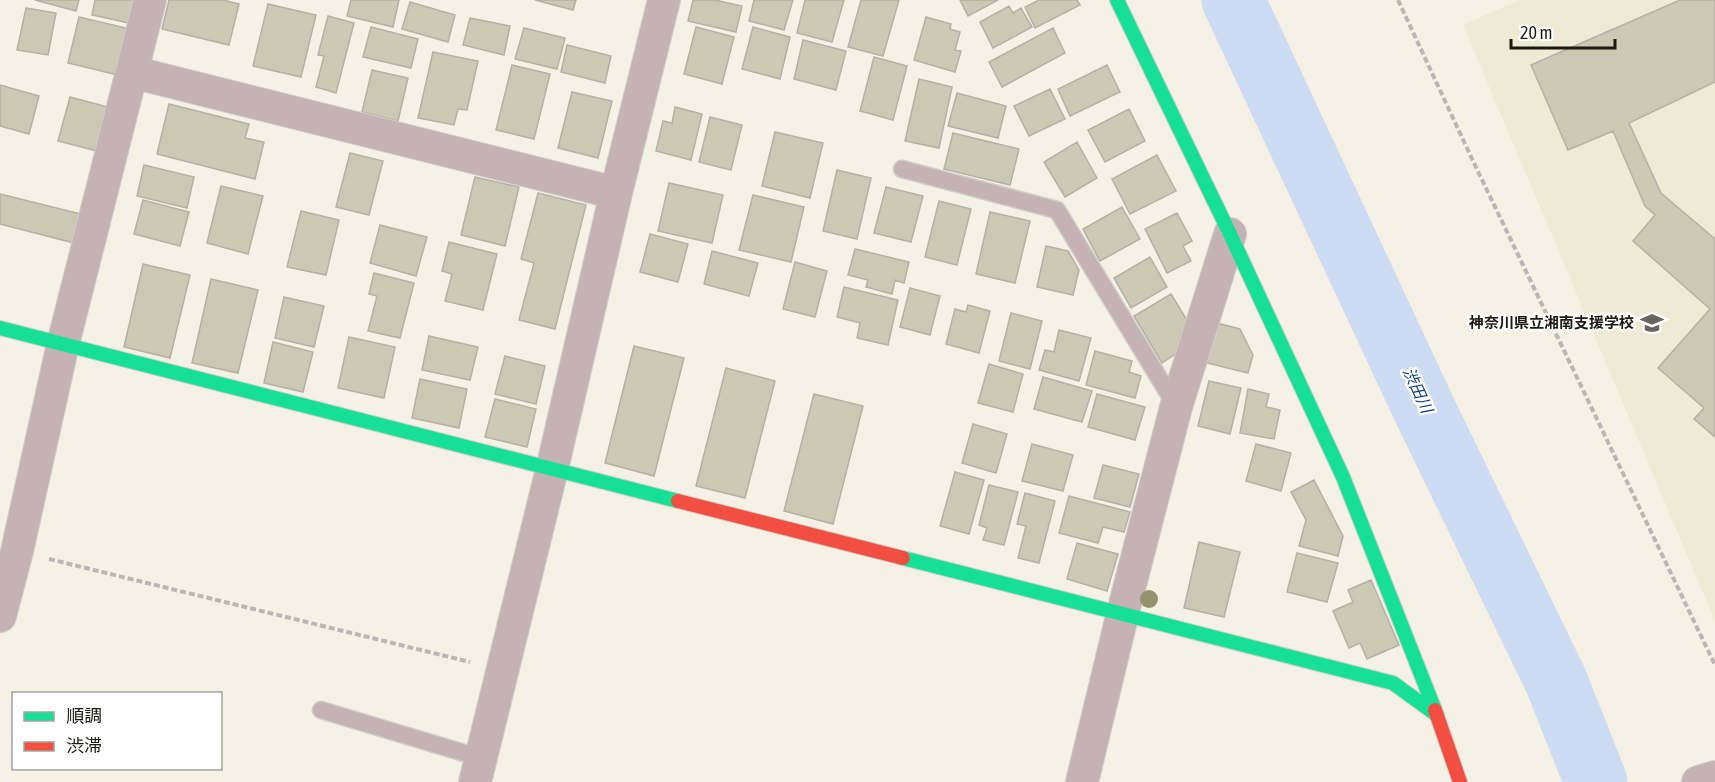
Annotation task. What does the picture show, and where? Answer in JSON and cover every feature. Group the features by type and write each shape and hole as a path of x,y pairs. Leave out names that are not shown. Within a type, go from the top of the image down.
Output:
{"street":[{"path":"0,616 17,551 63,344 150,0"},
{"path":"478,770 664,0"},
{"path":"1117,0 1230,234 1343,477 1437,715 1460,782"},
{"path":"132,72 616,193"},
{"path":"1082,782 1176,407 1230,234"},
{"path":"0,328 1123,612 1393,683 1437,715"},
{"path":"1698,782 1715,777"}],"lane":[{"path":"902,169 1057,210 1176,407"},
{"path":"321,710 478,770"}],"path":[{"path":"1398,0 1715,665"},
{"path":"17,551 503,670"}],"shaded area":[{"name":"神奈川県立湘南支援学校","path":"1519,0 1715,0 1715,621 1463,25"}],"building":[{"path":"35,0 79,0 76,11"},
{"path":"95,0 135,0 129,23 92,15"},
{"path":"169,0 223,0 239,4 229,45 162,29"},
{"path":"351,0 399,0 393,27 347,16"},
{"path":"535,0 576,0 573,10"},
{"path":"693,0 715,0 742,6 736,32 688,21"},
{"path":"754,0 793,0 784,30 749,21"},
{"path":"805,0 844,0 832,42 797,33"},
{"path":"861,0 899,0 883,56 848,47"},
{"path":"960,0 998,0 968,16"},
{"path":"1039,0 1077,0 1080,5 1035,28 1025,7"},
{"path":"1680,0 1715,0 1715,82 1629,123 1661,193 1715,239 1715,437 1694,419 1704,408 1658,368 1710,309 1633,241 1655,215 1645,206 1613,131 1568,150 1531,65"},
{"path":"410,2 455,15 448,42 402,29"},
{"path":"268,4 316,15 301,77 253,66"},
{"path":"1009,6 1013,13 1021,8 1032,27 993,48 980,22"},
{"path":"26,8 56,13 48,55 17,50"},
{"path":"328,16 354,23 336,93 316,87 324,56 318,55"},
{"path":"79,17 130,29 118,75 68,63"},
{"path":"926,17 951,24 950,29 960,32 955,50 961,51 955,72 914,60"},
{"path":"470,18 510,26 504,55 463,45"},
{"path":"371,27 418,39 411,68 363,57"},
{"path":"696,27 734,37 722,84 684,74"},
{"path":"753,27 790,37 780,79 742,69"},
{"path":"524,28 565,38 557,69 515,59"},
{"path":"1053,28 1065,53 1002,87 989,62"},
{"path":"803,40 846,51 836,90 794,79"},
{"path":"567,45 611,56 605,83 561,72"},
{"path":"433,52 478,61 467,110 458,109 454,125 418,118"},
{"path":"874,57 907,66 893,120 860,111"},
{"path":"512,65 550,74 534,139 496,130"},
{"path":"1107,65 1120,92 1070,116 1058,89"},
{"path":"372,70 408,78 398,121 362,112"},
{"path":"919,79 952,87 939,148 905,141"},
{"path":"0,85 39,96 29,134 0,126"},
{"path":"1050,89 1065,119 1029,136 1014,106"},
{"path":"572,92 612,101 598,158 558,148"},
{"path":"957,93 1006,106 998,138 948,126"},
{"path":"70,97 108,107 97,151 58,141"},
{"path":"169,104 249,124 245,138 264,142 255,179 157,154"},
{"path":"675,107 702,114 691,160 656,151 663,121 672,123"},
{"path":"1129,109 1145,141 1105,162 1088,130"},
{"path":"710,117 742,125 731,170 699,162"},
{"path":"775,132 823,143 810,198 762,186"},
{"path":"953,133 1019,149 1010,185 944,169"},
{"path":"1077,142 1097,178 1065,197 1044,162"},
{"path":"350,153 383,161 369,215 336,207"},
{"path":"1157,155 1176,191 1130,214 1112,179"},
{"path":"144,165 194,177 187,208 137,196"},
{"path":"837,170 871,178 857,239 823,231"},
{"path":"475,177 519,187 505,246 461,235"},
{"path":"669,183 723,195 712,243 658,231"},
{"path":"221,186 263,196 248,254 207,243"},
{"path":"886,187 923,196 911,242 874,233"},
{"path":"538,193 586,205 555,329 519,320 534,263 521,259"},
{"path":"0,194 81,214 74,243 0,224"},
{"path":"753,195 804,207 791,262 739,250"},
{"path":"143,200 189,212 180,246 134,234"},
{"path":"939,201 971,209 957,265 925,257"},
{"path":"1122,207 1140,239 1100,261 1083,229"},
{"path":"301,211 339,220 326,275 287,267"},
{"path":"990,212 1030,221 1015,283 976,274"},
{"path":"1177,213 1192,241 1183,246 1191,261 1167,273 1145,229"},
{"path":"380,225 427,237 416,276 370,263"},
{"path":"650,234 688,244 678,282 640,272"},
{"path":"449,242 497,254 483,310 445,301 452,274 442,271"},
{"path":"1046,246 1068,251 1079,270 1073,295 1037,287"},
{"path":"855,249 909,262 904,283 895,280 892,294 866,287 868,280 848,275"},
{"path":"712,251 758,263 749,296 704,284"},
{"path":"1150,257 1167,287 1131,308 1114,278"},
{"path":"795,262 827,271 815,317 783,309"},
{"path":"143,264 190,275 170,358 124,347"},
{"path":"374,273 414,283 400,338 368,331 377,296 369,294"},
{"path":"211,279 258,290 238,373 192,363"},
{"path":"844,287 898,300 888,345 857,338 860,323 837,317"},
{"path":"910,288 940,296 930,335 900,327"},
{"path":"1171,294 1187,320 1177,353 1162,363 1134,316"},
{"path":"284,297 324,306 314,347 275,338"},
{"path":"968,305 990,311 979,353 946,344 955,309 966,312"},
{"path":"1011,313 1042,321 1030,369 999,361"},
{"path":"1217,323 1240,329 1253,355 1248,373 1207,363"},
{"path":"1059,330 1091,338 1079,381 1039,370 1045,350 1054,352"},
{"path":"429,336 478,347 470,380 422,370"},
{"path":"349,337 395,347 384,398 338,388"},
{"path":"273,342 313,352 303,392 264,383"},
{"path":"634,346 684,358 654,476 605,463"},
{"path":"1095,351 1132,361 1129,372 1141,376 1135,398 1086,385"},
{"path":"505,356 545,366 536,404 495,394"},
{"path":"989,364 1023,374 1013,412 978,403"},
{"path":"726,368 775,381 745,498 696,486"},
{"path":"1043,377 1092,391 1082,422 1034,409"},
{"path":"420,379 467,389 459,428 412,418"},
{"path":"1209,381 1241,388 1230,434 1198,426"},
{"path":"1248,389 1269,394 1266,407 1280,410 1274,439 1240,433"},
{"path":"814,394 863,406 833,524 784,511"},
{"path":"1097,394 1145,407 1135,440 1088,427"},
{"path":"495,399 536,409 527,447 485,437"},
{"path":"973,424 1007,434 996,473 962,463"},
{"path":"1032,444 1073,455 1063,491 1022,481"},
{"path":"1256,444 1291,453 1281,491 1246,481"},
{"path":"1103,465 1139,474 1130,507 1094,498"},
{"path":"955,472 984,480 969,534 940,526"},
{"path":"1314,480 1343,536 1338,556 1299,546 1306,520 1291,492"},
{"path":"989,485 1018,492 1004,545 983,540 987,528 979,525"},
{"path":"1025,493 1055,501 1039,563 1018,558 1026,526 1017,524"},
{"path":"1069,496 1130,512 1124,532 1103,527 1098,543 1059,533"},
{"path":"1199,542 1240,552 1224,617 1184,608"},
{"path":"1077,543 1118,554 1107,591 1067,579"},
{"path":"1297,553 1338,563 1327,602 1287,592"},
{"path":"1371,580 1399,645 1367,659 1360,643 1349,648 1333,611 1353,602 1348,590"}],"waterway":[{"name":"渋田川","path":"1233,0 1425,411 1556,681 1596,782"}],"traffic: fast":[{"path":"1117,0 1230,234 1343,477 1435,710"},
{"path":"0,328 678,501"},
{"path":"903,558 1393,683 1437,715"}],"traffic: jam":[{"path":"678,501 903,558"},
{"path":"1435,710 1460,782"}],"place":[{"name":"神奈川県立湘南支援学校","path":"1652,323"}]}
